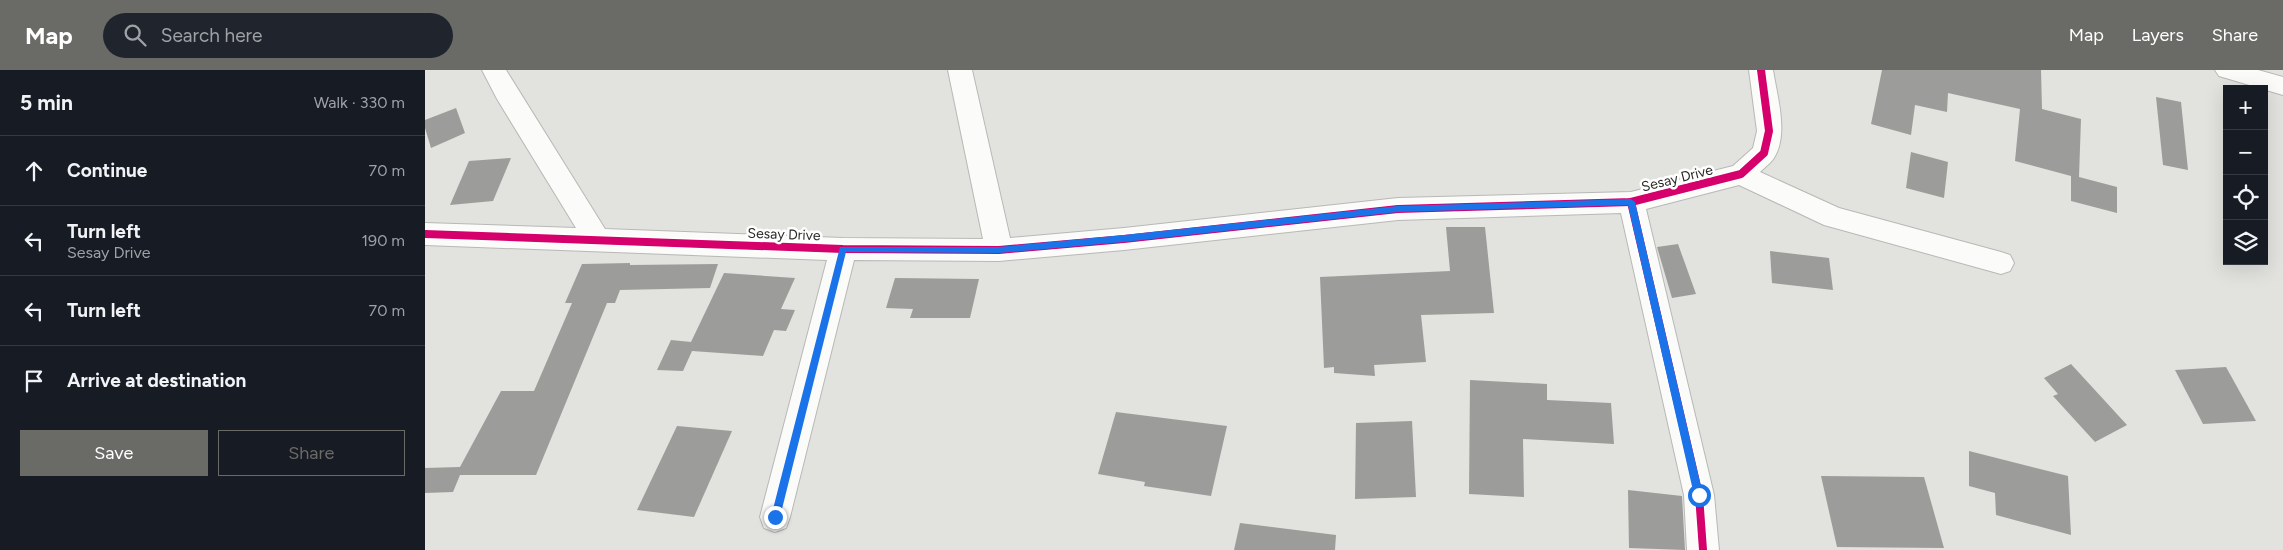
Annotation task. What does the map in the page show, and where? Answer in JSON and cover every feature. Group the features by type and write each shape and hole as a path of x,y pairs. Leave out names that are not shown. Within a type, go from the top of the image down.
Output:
{"street":[{"path":"494,70 506,93 597,239"},
{"path":"961,70 999,250"},
{"name":"Sesay Drive","path":"425,234 843,249 999,250 1134,238 1398,209 1631,202 1741,174 1764,153 1769,131 1761,70"},
{"path":"2227,70 2283,86"},
{"path":"1741,174 1833,217 2001,263"},
{"path":"1631,202 1699,495 1703,550"},
{"path":"775,517 843,249"}],"building":[{"path":"1882,70 2041,70 2042,109 2081,119 2079,177 2117,187 2117,213 2071,201 2071,176 2015,161 2020,109 1948,93 1947,112 1915,105 1911,135 1871,124"},
{"path":"2156,97 2181,102 2188,170 2163,165"},
{"path":"456,108 465,133 431,148 425,128 425,120"},
{"path":"1911,152 1948,162 1944,198 1906,188"},
{"path":"511,158 493,201 450,205 469,161"},
{"path":"1446,227 1485,227 1494,313 1421,315 1426,362 1374,365 1375,376 1334,373 1334,367 1324,368 1320,277 1450,271"},
{"path":"1678,244 1696,294 1672,298 1657,247"},
{"path":"1770,251 1829,258 1833,290 1772,283"},
{"path":"630,263 630,265 718,264 710,288 620,290 615,303 607,303 536,475 460,475 453,492 425,493 425,468 460,467 501,391 534,391 572,303 565,303 582,264"},
{"path":"724,273 795,278 781,309 795,310 786,331 774,330 763,356 692,351 683,371 657,370 671,340 691,342"},
{"path":"895,278 979,279 970,318 910,318 913,309 886,308"},
{"path":"2071,364 2127,425 2095,442 2053,396 2058,394 2044,378"},
{"path":"2226,367 2256,421 2203,424 2175,370"},
{"path":"1470,380 1547,384 1547,400 1611,403 1614,444 1523,439 1524,497 1469,494"},
{"path":"1116,412 1227,426 1211,496 1144,486 1145,482 1098,474"},
{"path":"1412,421 1416,497 1355,499 1356,423"},
{"path":"677,426 732,431 694,517 637,510"},
{"path":"1969,451 2068,476 2071,535 1996,515 1995,493 1969,486"},
{"path":"1821,476 1924,477 1944,548 1837,547"},
{"path":"1628,490 1682,496 1685,550 1629,548"},
{"path":"1240,523 1336,535 1335,550 1234,550"}],"cycle path":[{"path":"425,234 843,249 999,250 1124,239 1398,209 1631,202 1741,174 1764,153 1769,131 1761,70"},
{"path":"1631,202 1699,495 1703,550"}],"route":[{"path":"775,517 843,249 999,250 1398,209 1631,202 1699,495"}]}
